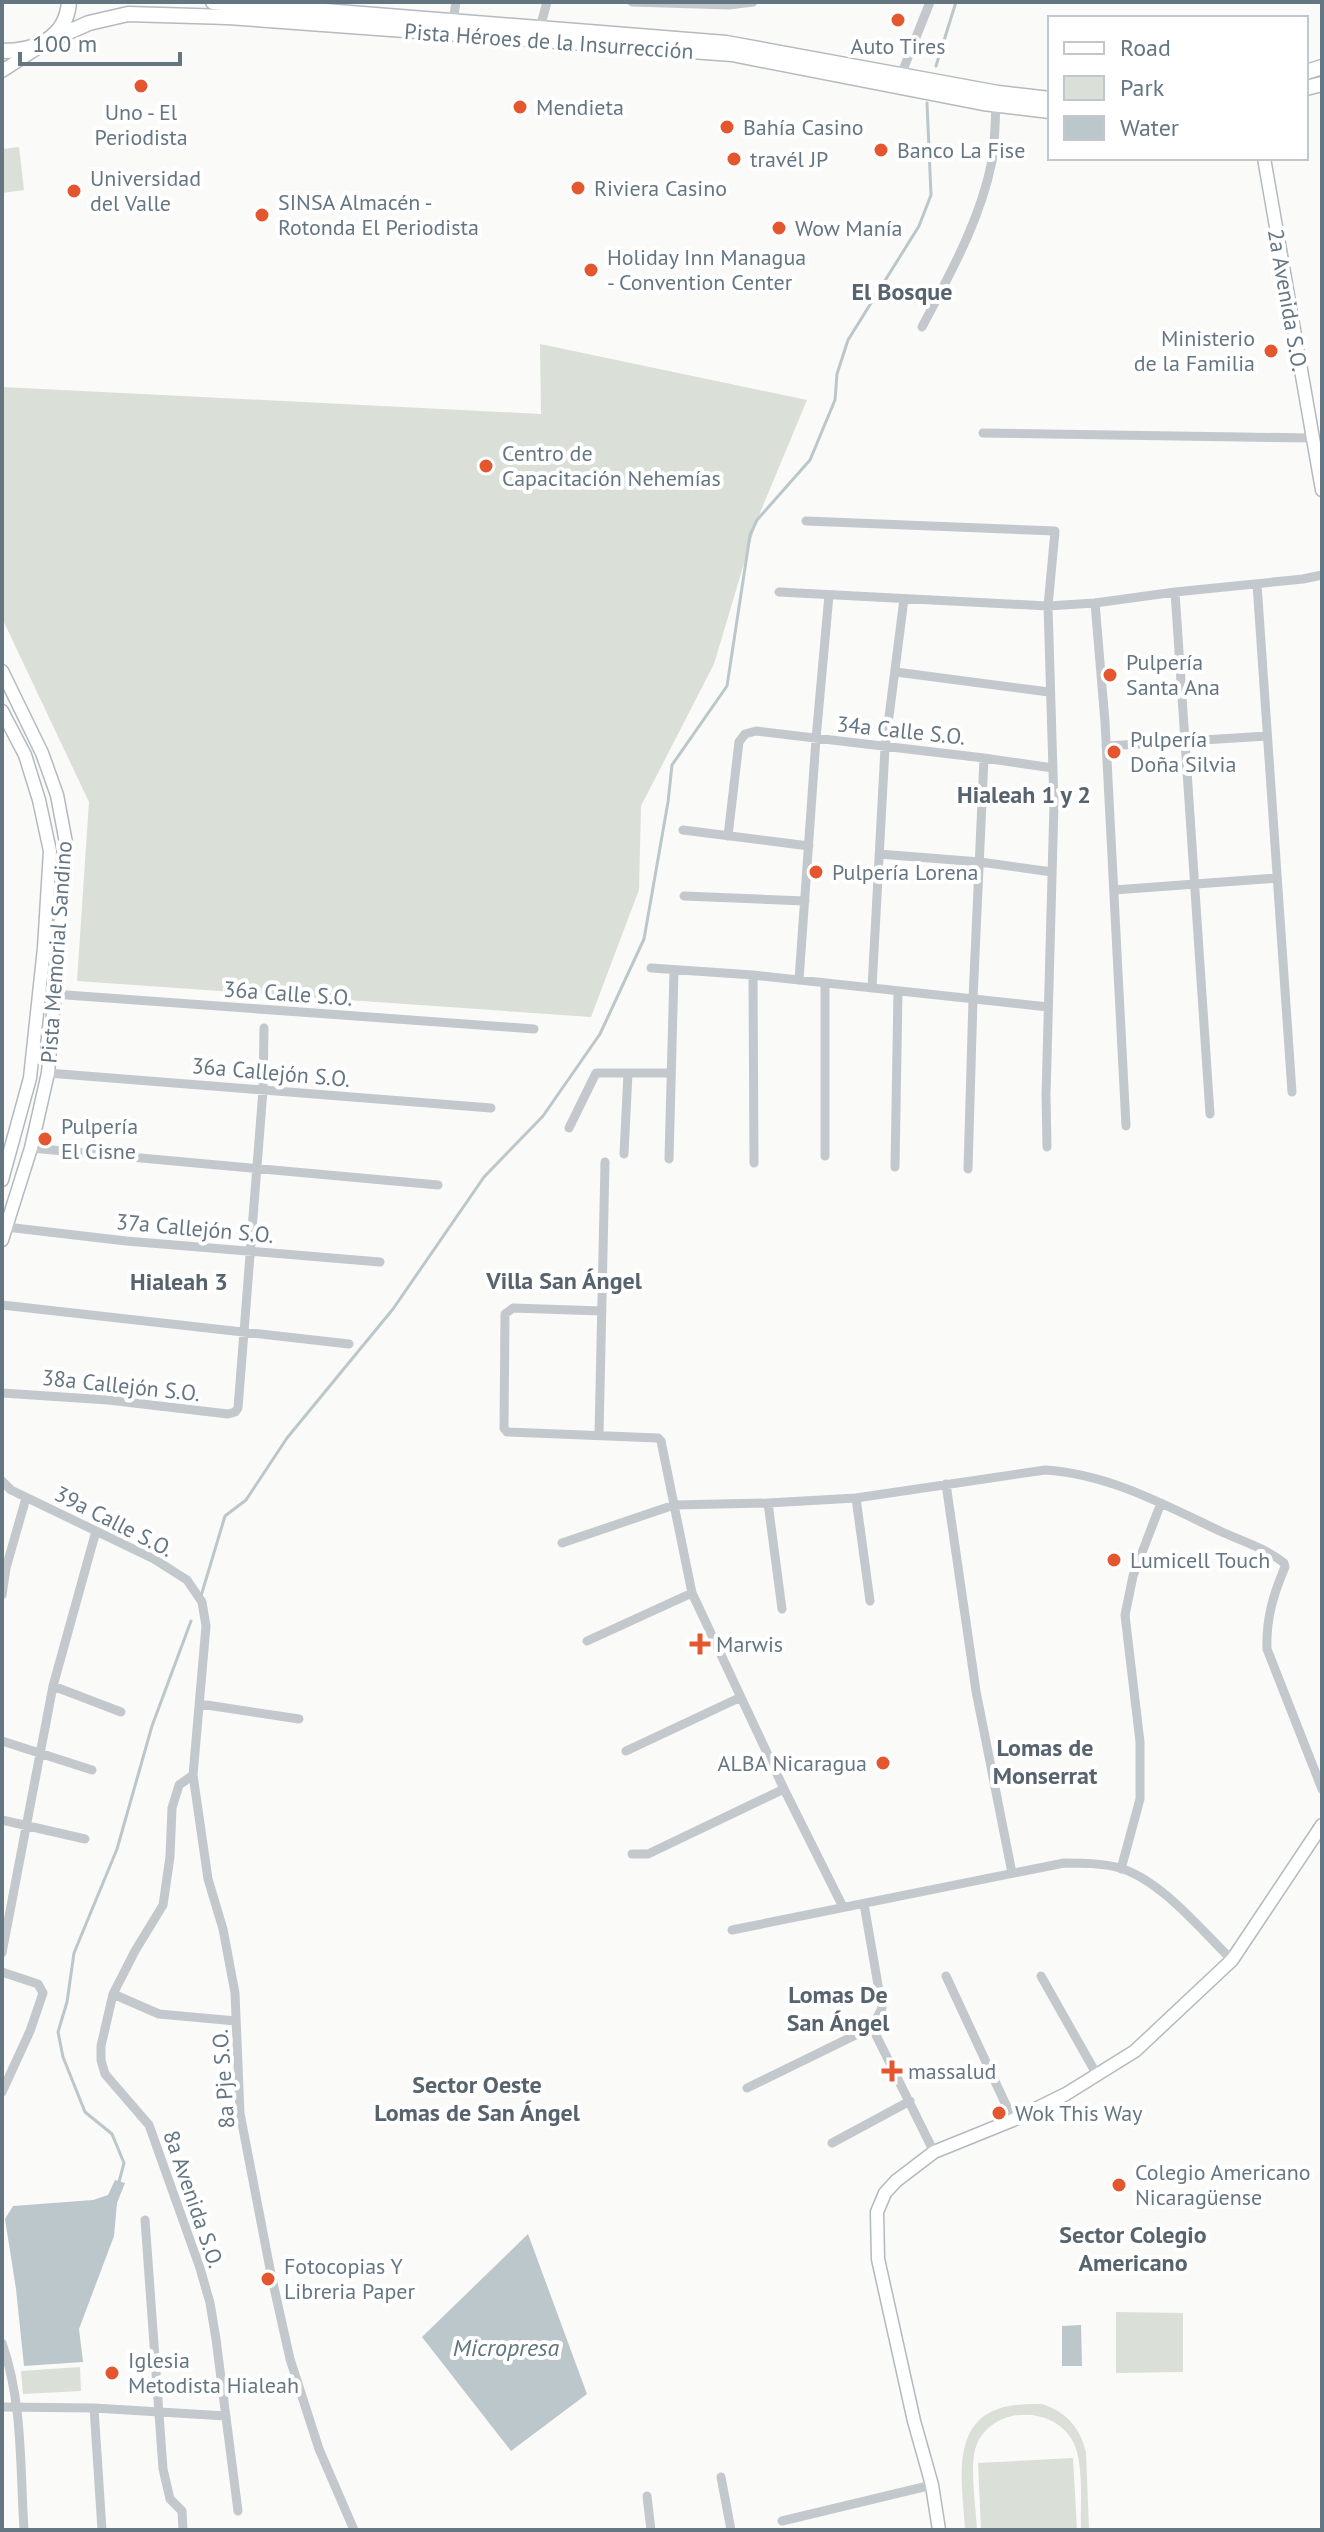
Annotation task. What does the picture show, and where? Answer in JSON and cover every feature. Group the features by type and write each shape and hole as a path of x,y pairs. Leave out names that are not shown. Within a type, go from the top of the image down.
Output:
{"main road":[{"path":"48,41 64,22 69,2"},
{"name":"Pista Héroes de la Insurrección","path":"213,2 726,43 998,93 1048,99"},
{"name":"Pista Héroes de la Insurrección","path":"2,51 33,48 89,23 128,14 243,18 732,54 996,105 1048,111"}],"street":[{"path":"453,21 456,2"},
{"path":"540,28 547,2"},
{"path":"632,2 729,5 753,2"},
{"path":"901,75 930,2"},
{"path":"2,71 48,41"},
{"path":"922,327 979,210 992,160 996,105"},
{"name":"2a Avenida S.O.","path":"1264,160 1322,490"},
{"path":"983,433 1311,438"},
{"path":"806,521 1055,531 1048,606 1053,768 1047,1147"},
{"path":"779,592 1048,606 1322,575"},
{"path":"1257,584 1292,1092"},
{"path":"1175,592 1210,1114"},
{"path":"799,980 829,595"},
{"path":"872,988 885,748 904,599"},
{"path":"1095,603 1106,746 1126,1126"},
{"name":"Pista Memorial Sandino","path":"2,671 42,753 57,795 67,848 48,1073 31,1148 4,1234"},
{"path":"896,672 1049,692"},
{"name":"Pista Memorial Sandino","path":"2,711 25,755 50,851 30,1078 2,1180"},
{"name":"34a Calle S.O.","path":"728,836 739,742 745,734 756,731 1053,768"},
{"path":"1106,746 1267,736"},
{"path":"968,1169 984,758"},
{"path":"683,830 809,846"},
{"path":"879,854 980,862 1052,872"},
{"path":"1114,890 1277,878"},
{"path":"684,896 805,901"},
{"path":"651,968 753,975 1048,1007"},
{"path":"669,1159 674,971"},
{"path":"753,975 754,1163"},
{"path":"825,983 825,1156"},
{"path":"895,1167 898,991"},
{"name":"36a Calle S.O.","path":"39,993 534,1029"},
{"path":"244,1331 263,1090 264,1028"},
{"name":"36a Callejón S.O.","path":"48,1073 491,1108"},
{"path":"569,1128 596,1073 671,1073"},
{"path":"624,1154 628,1073"},
{"path":"31,1148 438,1185"},
{"path":"599,1435 605,1162"},
{"name":"37a Callejón S.O.","path":"4,1234 380,1262"},
{"path":"2,1305 349,1344"},
{"path":"602,1311 513,1308 505,1314 504,1428 507,1432 658,1438 661,1441 692,1593 843,1907"},
{"name":"38a Callejón S.O.","path":"2,1393 108,1400 228,1414 238,1408 244,1331"},
{"path":"562,1543 674,1505 856,1498 1045,1470 1098,1477 1161,1503 1284,1563 1266,1628 1267,1649 1322,1789"},
{"name":"39a Calle S.O.","path":"2,1481 26,1498 154,1559 187,1580 202,1602"},
{"path":"946,1484 976,1691 1012,1873"},
{"path":"2,1595 6,1568 26,1498"},
{"path":"856,1498 870,1601"},
{"path":"768,1503 782,1609"},
{"path":"1121,1869 1140,1799 1140,1742 1125,1615 1133,1576 1161,1503"},
{"path":"2,1953 53,1686 96,1531"},
{"path":"587,1641 692,1593"},
{"name":"8a Avenida S.O.","path":"202,1602 206,1626 193,1775 179,1785 172,1808 170,1857 163,1905 113,1994 101,2046 101,2060 105,2074 149,2125 200,2268 210,2303 238,2511"},
{"path":"53,1686 121,1712"},
{"path":"626,1751 741,1697"},
{"path":"200,1704 299,1719"},
{"path":"2,1741 92,1770"},
{"name":"8a Pje S.O.","path":"193,1775 208,1879 223,1929 235,1993 240,2113 271,2274 290,2359 319,2449 354,2530"},
{"path":"632,1854 648,1854 784,1789"},
{"path":"2,1820 85,1839"},
{"path":"939,2530 932,2485 898,2354 878,2259 877,2212 885,2193 934,2152 1013,2120 1066,2094 1135,2051 1232,1960 1322,1825"},
{"path":"732,1930 1064,1863 1091,1863 1121,1869 1149,1882 1232,1960"},
{"path":"747,2088 872,2027 882,2008 864,1904"},
{"path":"2,1972 38,1984 43,1993 30,2031 2,2092"},
{"path":"946,1976 1013,2120"},
{"path":"1041,1976 1097,2075"},
{"path":"113,1994 159,2014 236,2021"},
{"path":"872,2027 934,2152"},
{"path":"832,2143 910,2101"},
{"path":"145,2220 163,2469 170,2499 182,2511 183,2530"},
{"path":"2,2343 11,2368 16,2407 24,2530"},
{"path":"2,2407 94,2408 226,2416"},
{"path":"94,2408 102,2530"},
{"path":"721,2477 731,2530"},
{"path":"782,2521 932,2485"},
{"path":"647,2496 651,2530"}],"green space":[{"path":"19,147 24,190 2,193 2,149"},
{"path":"540,344 807,400 757,520 714,664 641,806 639,890 591,1017 77,981 89,802 2,618 2,387 541,414"},
{"path":"1116,2312 1183,2313 1183,2372 1116,2373"},
{"path":"80,2367 81,2391 23,2394 21,2371"},
{"path":"1042,2404 1058,2411 1071,2422 1083,2443 1089,2530 1081,2530 1080,2470 1071,2438 1060,2426 1047,2419 1016,2415 989,2428 979,2440 973,2463 977,2530 965,2530 963,2458 974,2426 986,2415 1004,2407"},
{"path":"1073,2458 1077,2530 981,2530 978,2463"}],"water":[{"path":"115,2180 125,2183 117,2203 114,2236 79,2329 83,2362 24,2366 5,2219 13,2206 93,2200 108,2195"},
{"name":"Micropresa","path":"528,2234 587,2394 511,2451 422,2337"},
{"path":"1081,2325 1082,2366 1062,2366 1062,2326"}],"waterway":[{"path":"936,66 956,2"},
{"path":"201,1596 225,1516 246,1500 287,1438 393,1309 484,1177 543,1116 600,1034 644,939 672,765 727,686 750,535 757,520 810,460 835,400 837,374 848,340 919,226 931,195 927,103"},
{"path":"119,2182 124,2163 112,2134 85,2112 63,2057 58,2032 67,2002 74,1953 117,1849 152,1726 191,1621"}],"place":[{"name":"Auto Tires","path":"898,20"},
{"name":"Uno - El Periodista","path":"141,86"},
{"name":"Mendieta","path":"520,107"},
{"name":"Bahía Casino","path":"727,127"},
{"name":"Banco La Fise","path":"881,150"},
{"name":"travél JP","path":"734,159"},
{"name":"Riviera Casino","path":"578,188"},
{"name":"Universidad del Valle","path":"74,191"},
{"name":"SINSA Almacén - Rotonda El Periodista","path":"262,215"},
{"name":"Wow Manía","path":"779,228"},
{"name":"Holiday Inn Managua - Convention Center","path":"591,270"},
{"name":"Ministerio de la Familia","path":"1271,351"},
{"name":"Centro de Capacitación Nehemías","path":"486,466"},
{"name":"Pulpería Santa Ana","path":"1110,675"},
{"name":"Pulpería Doña Silvia","path":"1114,752"},
{"name":"Pulpería Lorena","path":"816,872"},
{"name":"Pulpería El Cisne","path":"45,1139"},
{"name":"Lumicell Touch","path":"1114,1560"},
{"name":"Marwis","path":"700,1644"},
{"name":"ALBA Nicaragua","path":"883,1763"},
{"name":"massalud","path":"892,2071"},
{"name":"Wok This Way","path":"999,2113"},
{"name":"Colegio Americano Nicaragüense","path":"1119,2185"},
{"name":"Fotocopias Y Libreria Paper","path":"268,2279"},
{"name":"Iglesia Metodista Hialeah","path":"112,2373"}],"district":[{"name":"El Bosque","path":"902,291"},
{"name":"Hialeah 1 y 2","path":"1024,794"},
{"name":"Villa San Ángel","path":"564,1280"},
{"name":"Hialeah 3","path":"179,1281"},
{"name":"Lomas de Monserrat","path":"1045,1761"},
{"name":"Lomas De San Ángel","path":"838,2008"},
{"name":"Sector Oeste Lomas de San Ángel","path":"477,2098"},
{"name":"Sector Colegio Americano","path":"1133,2248"}]}
